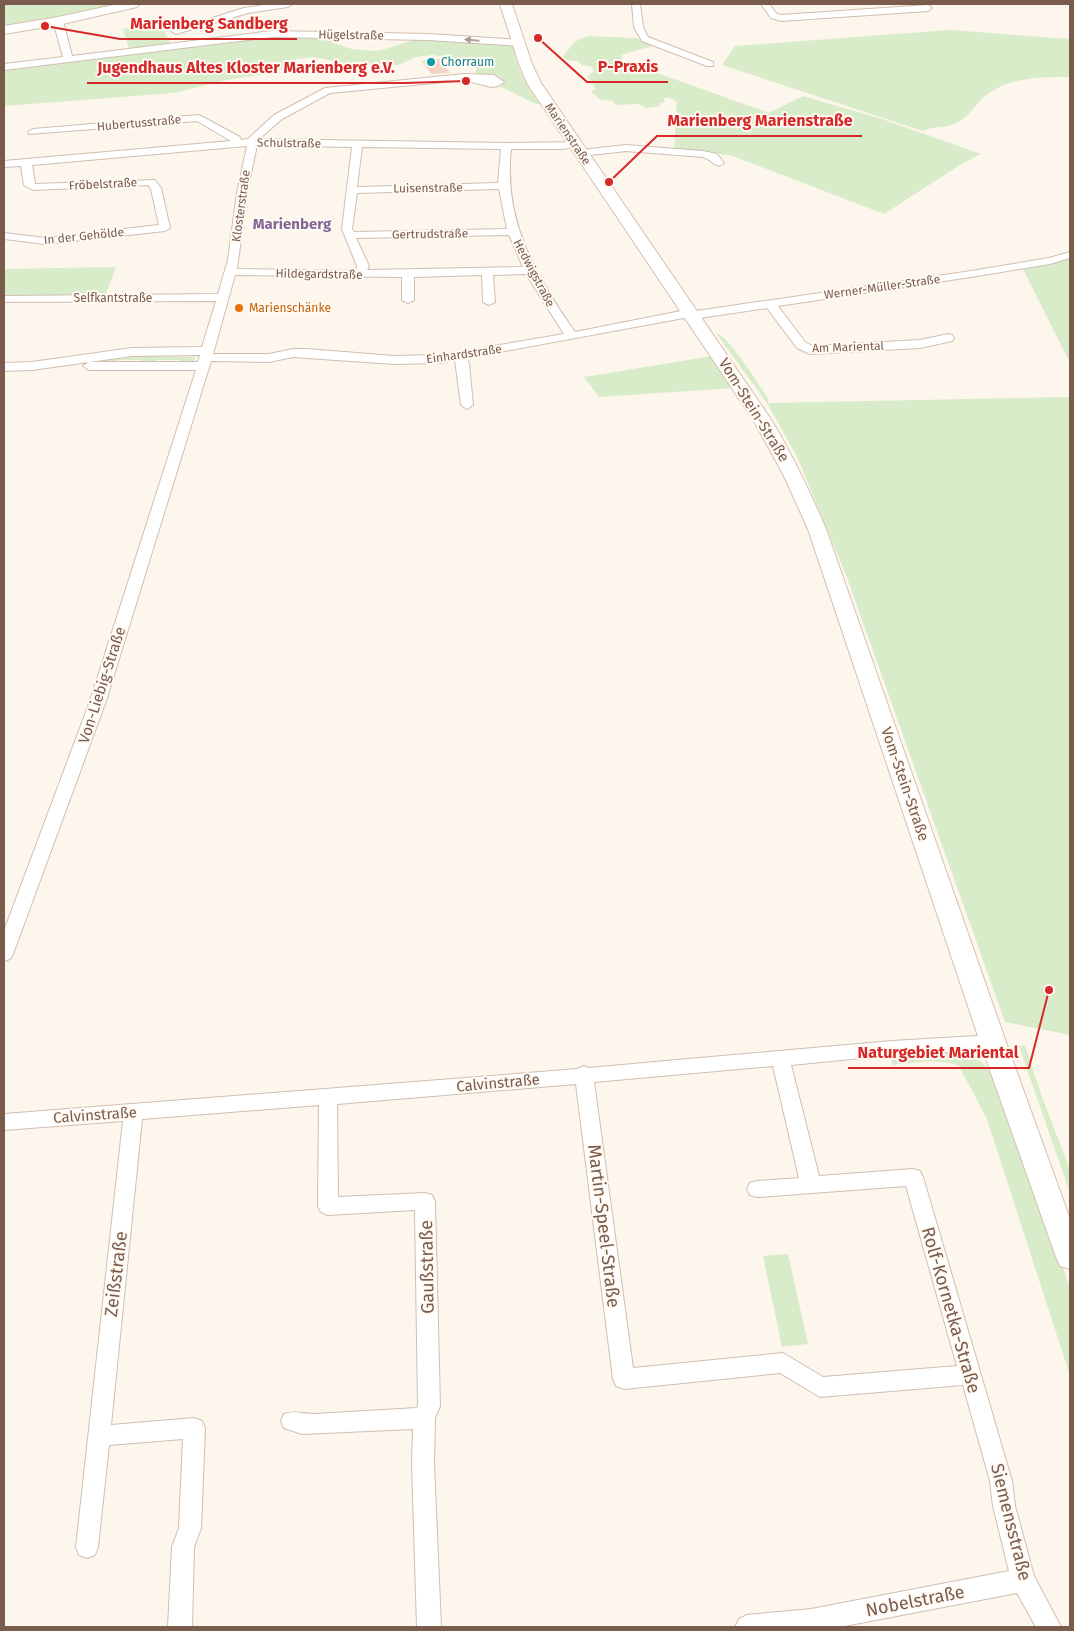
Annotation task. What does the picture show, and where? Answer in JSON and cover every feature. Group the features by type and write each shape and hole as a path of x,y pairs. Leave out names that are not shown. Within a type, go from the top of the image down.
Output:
{"main road":[{"path":"4,30 58,21 133,4"},
{"name":"Marienstraße","path":"506,4 520,43 523,60 534,83 695,319"},
{"name":"Vom-Stein-Straße","path":"695,319 781,450 817,529 993,1042 1070,1257"}],"street":[{"path":"176,31 270,5 288,4"},
{"path":"636,4 637,20 645,39 710,64"},
{"path":"765,4 774,16 781,18 876,8 926,6 936,18"},
{"path":"58,21 68,60"},
{"name":"Hügelstraße","path":"4,67 272,34 428,37 520,43"},
{"path":"252,142 278,117 328,90 474,77"},
{"name":"Hubertusstraße","path":"33,132 199,118 236,139 236,143"},
{"name":"Schulstraße","path":"4,164 252,142 562,146 578,149 626,148 703,154 713,156 719,163"},
{"name":"Klosterstraße","path":"189,414 234,260 242,193 252,142"},
{"path":"357,144 348,216 348,235 361,260 363,269 360,274"},
{"name":"Hedwigstraße","path":"506,146 504,186 513,232 520,251 557,316 572,336"},
{"name":"Fröbelstraße","path":"26,162 29,185 32,187 151,182 158,195 166,228"},
{"name":"Luisenstraße","path":"352,190 504,186"},
{"name":"In der Gehölde","path":"4,236 45,241 166,228"},
{"name":"Gertrudstraße","path":"348,235 513,232"},
{"name":"Werner-Müller-Straße","path":"695,319 770,304 1022,266 1070,255"},
{"name":"Hildegardstraße","path":"230,272 408,274 531,270"},
{"path":"487,272 490,302"},
{"path":"408,274 408,300"},
{"name":"Selfkantstraße","path":"4,299 222,297"},
{"name":"Am Mariental","path":"770,304 801,346 810,350 920,344 948,338"},
{"name":"Einhardstraße","path":"4,367 68,361 70,366 73,366 204,358 270,358 293,353 323,353 418,360 460,357 572,336 695,319"},
{"path":"460,357 463,364 466,405"},
{"name":"Von-Liebig-Straße","path":"4,954 98,702 189,414"},
{"name":"Calvinstraße","path":"4,1122 328,1097 892,1048 993,1042"},
{"path":"757,1188 811,1185 780,1058"},
{"name":"Martin-Speel-Straße","path":"584,1074 624,1379 783,1363 820,1387 969,1375"},
{"name":"Gaußstraße","path":"328,1097 328,1206 425,1201 429,1406 424,1418 430,1627"},
{"name":"Zeißstraße","path":"86,1547 133,1112"},
{"name":"Rolf-Kornetka-Straße","path":"811,1185 913,1177 990,1442"},
{"path":"292,1421 302,1424 315,1424 424,1418"},
{"path":"98,1436 194,1428 190,1528 183,1547 180,1627"},
{"name":"Siemensstraße","path":"990,1442 1001,1481 1004,1506 1023,1580 1049,1627"},
{"name":"Nobelstraße","path":"747,1627 810,1621 1023,1580"}],"green space":[{"path":"4,4 117,4 63,16 4,25"},
{"path":"138,27 146,31 163,29 171,44 129,49 123,29"},
{"path":"950,30 1070,39 1070,77 1027,79 1007,84 984,97 966,117 957,123 923,131 722,65 735,46"},
{"path":"266,36 331,36 333,43 352,49 375,51 420,38 510,45 514,50 524,79 540,104 536,104 497,85 501,81 496,76 475,74 477,63 433,55 416,57 398,65 347,64 314,57 290,60 285,68 273,73 232,79 173,93 4,106 4,69"},
{"path":"588,36 636,38 652,46 621,55 624,66 642,71 649,70 769,113 803,96 882,119 981,154 963,163 884,214 730,155 674,150 677,102 670,98 664,98 665,102 661,103 660,106 646,108 639,104 615,105 613,101 601,100 591,92 596,89 587,76 594,71 592,67 581,65 578,61 567,60 563,57 574,42"},
{"path":"1070,257 1070,363 1023,269 1055,263"},
{"path":"116,267 105,296 4,297 4,269"},
{"path":"716,333 729,343 744,362 768,398 768,403 1070,397 1070,1035 1005,1022 846,575 798,459 767,403"},
{"path":"139,356 195,357 194,362 185,364 179,360 156,360 158,364 145,365 141,360 117,360 120,365 91,365 88,363"},
{"path":"712,356 734,388 599,397 584,377"},
{"path":"1025,1045 1041,1094 1070,1170 1070,1193 1019,1046"},
{"path":"960,1048 972,1052 989,1070 1035,1185 1070,1288 1070,1376 987,1119 959,1066 943,1062 893,1065 888,1055"},
{"path":"788,1254 808,1344 782,1347 763,1256"}],"building":[{"path":"440,59 450,73 431,74 422,61"}],"place":[{"name":"Marienberg Sandberg","path":"45,26"},
{"name":"P-Praxis","path":"538,38"},
{"name":"Chorraum","path":"431,62"},
{"name":"Jugendhaus Altes Kloster Marienberg e.V.","path":"466,81"},
{"name":"Marienberg Marienstraße","path":"609,182"},
{"name":"Marienschänke","path":"239,308"},
{"name":"Naturgebiet Mariental","path":"1049,990"}],"district":[{"name":"Marienberg","path":"292,224"}]}
